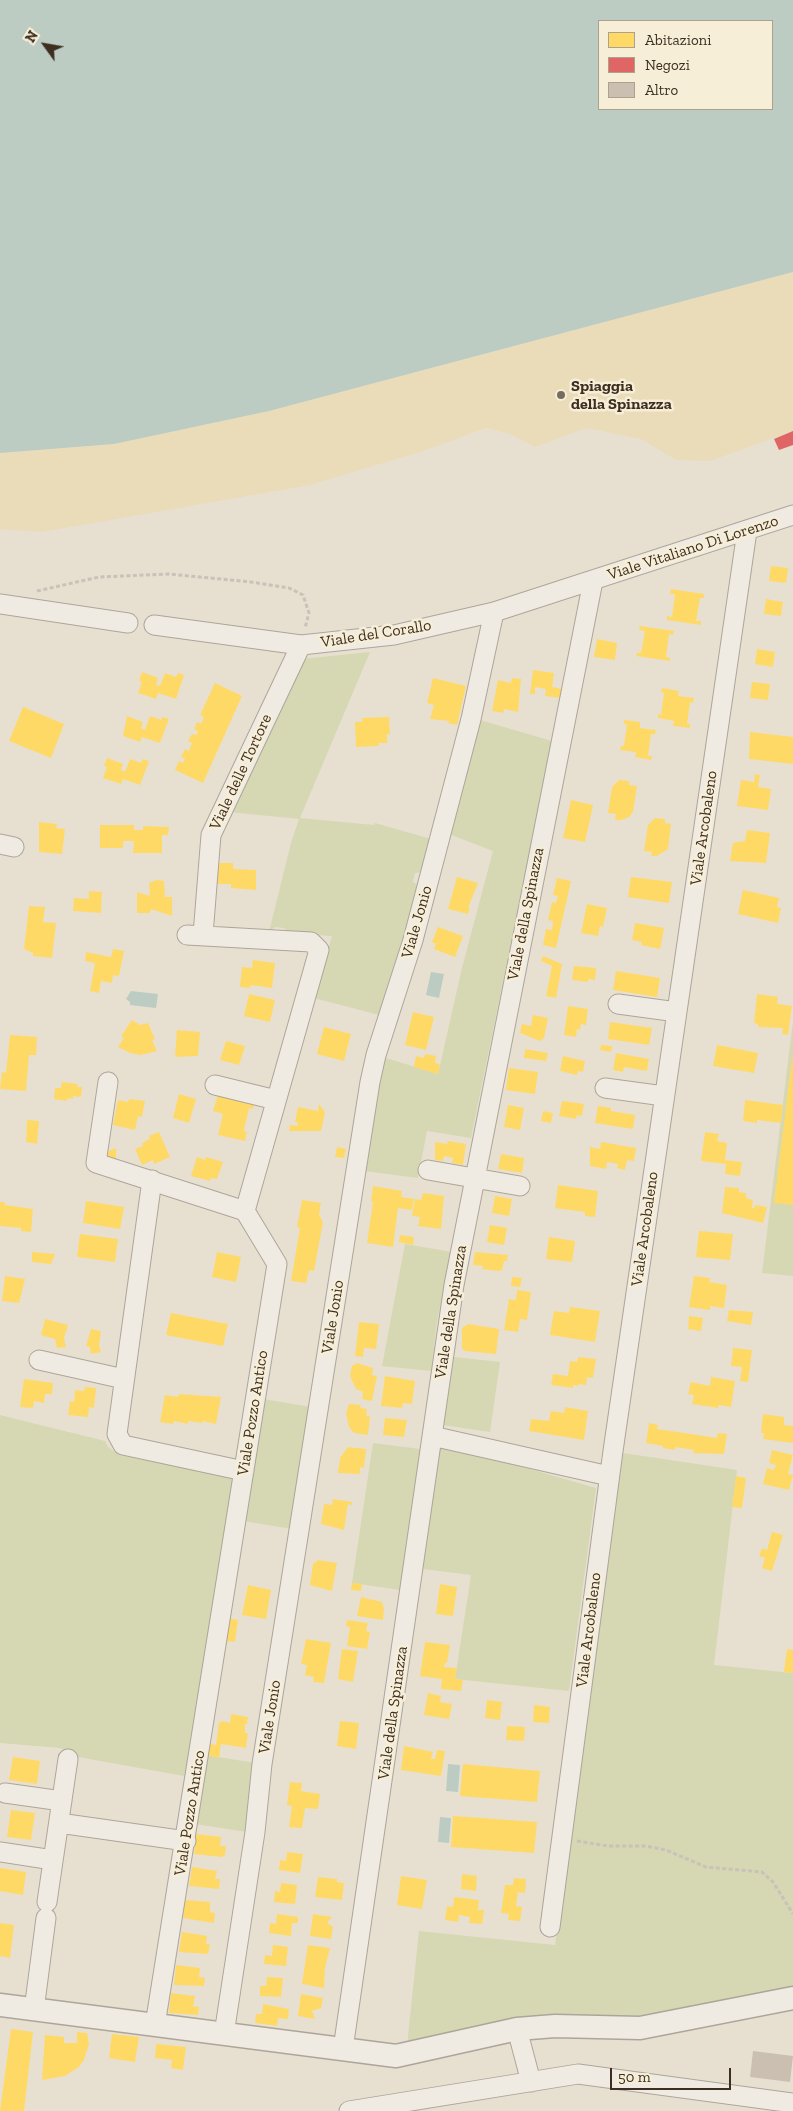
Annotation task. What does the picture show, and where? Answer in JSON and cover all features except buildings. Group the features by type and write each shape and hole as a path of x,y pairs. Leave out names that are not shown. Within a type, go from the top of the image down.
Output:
{"street":[{"name":"Viale Vitaliano Di Lorenzo","path":"593,581 793,515"},
{"name":"Viale Arcobaleno","path":"550,1927 609,1476 747,531"},
{"name":"Viale del Corallo","path":"154,625 301,645 394,635 494,612 593,581"},
{"name":"Viale della Spinazza","path":"343,2049 454,1285 593,581"},
{"path":"0,604 128,623"},
{"name":"Viale Jonio","path":"224,2034 255,1832 262,1764 370,1082 376,1056 414,940 471,719 494,612"},
{"name":"Viale delle Tortore","path":"276,1100 319,950 311,942 195,935 211,835 301,645"},
{"path":"618,1004 677,1012"},
{"path":"108,1082 96,1163 244,1211 276,1100 215,1085"},
{"path":"606,1088 664,1096"},
{"path":"428,1170 520,1186"},
{"path":"152,1180 117,1434 123,1445 244,1471"},
{"name":"Viale Pozzo Antico","path":"155,2025 277,1264 244,1211"},
{"path":"39,1360 124,1379"},
{"path":"432,1436 609,1476"},
{"path":"34,2010 68,1759"},
{"path":"5,1793 62,1801"},
{"path":"58,1823 186,1841"},
{"path":"0,1852 53,1860"},
{"path":"0,2005 396,2056 518,2029 555,2026 640,2028 793,1998"},
{"path":"518,2029 531,2082"},
{"path":"349,2111 427,2104 456,2095 578,2074 793,2103"}],"path":[{"path":"36,592 99,577 169,574 251,582 289,588 303,595 309,612 301,645"},
{"path":"562,1838 608,1846 644,1846 666,1850 706,1867 762,1872 773,1882 793,1914"}],"green space":[{"path":"370,652 300,818 374,825 375,823 431,839 423,872 415,873 413,882 419,886 405,937 379,1015 314,998 332,936 288,933 284,928 275,927 269,932 291,843 299,819 229,812 301,659"},
{"path":"480,720 552,741 471,1138 427,1131 418,1178 364,1171 383,1057 438,1074 462,968 493,851 449,834"},
{"path":"793,1021 793,1276 762,1273"},
{"path":"405,1244 452,1252 437,1321 431,1371 382,1366"},
{"path":"454,1357 500,1362 490,1432 443,1425"},
{"path":"263,1399 311,1407 292,1529 243,1521"},
{"path":"0,1415 105,1441 108,1447 119,1455 239,1479 198,1726 184,1776 78,1757 60,1748 0,1743"},
{"path":"373,1443 420,1449 400,1590 352,1583"},
{"path":"440,1446 488,1457 596,1488 569,1691 455,1679 471,1575 423,1569"},
{"path":"623,1453 737,1470 714,1665 793,1673 793,1988 633,2020 539,2015 407,2046 419,1931 555,1945"},
{"path":"206,1755 255,1763 247,1832 195,1824"}],"sand":[{"name":"Spiaggia della Spinazza","path":"793,272 793,431 710,461 676,460 641,439 586,428 535,447 510,434 486,428 423,451 310,485 42,532 0,529 0,453 114,444 269,411"}],"shaded area":[{"path":"0,0 793,0 793,272 269,411 114,444 0,453"},
{"path":"431,972 444,974 439,998 426,995"},
{"path":"131,991 158,994 156,1008 130,1005 130,1002 126,999"},
{"path":"448,1764 460,1765 458,1792 446,1791"},
{"path":"440,1817 451,1818 449,1843 438,1842"}],"place":[{"name":"Spiaggia della Spinazza","path":"561,395"}]}
